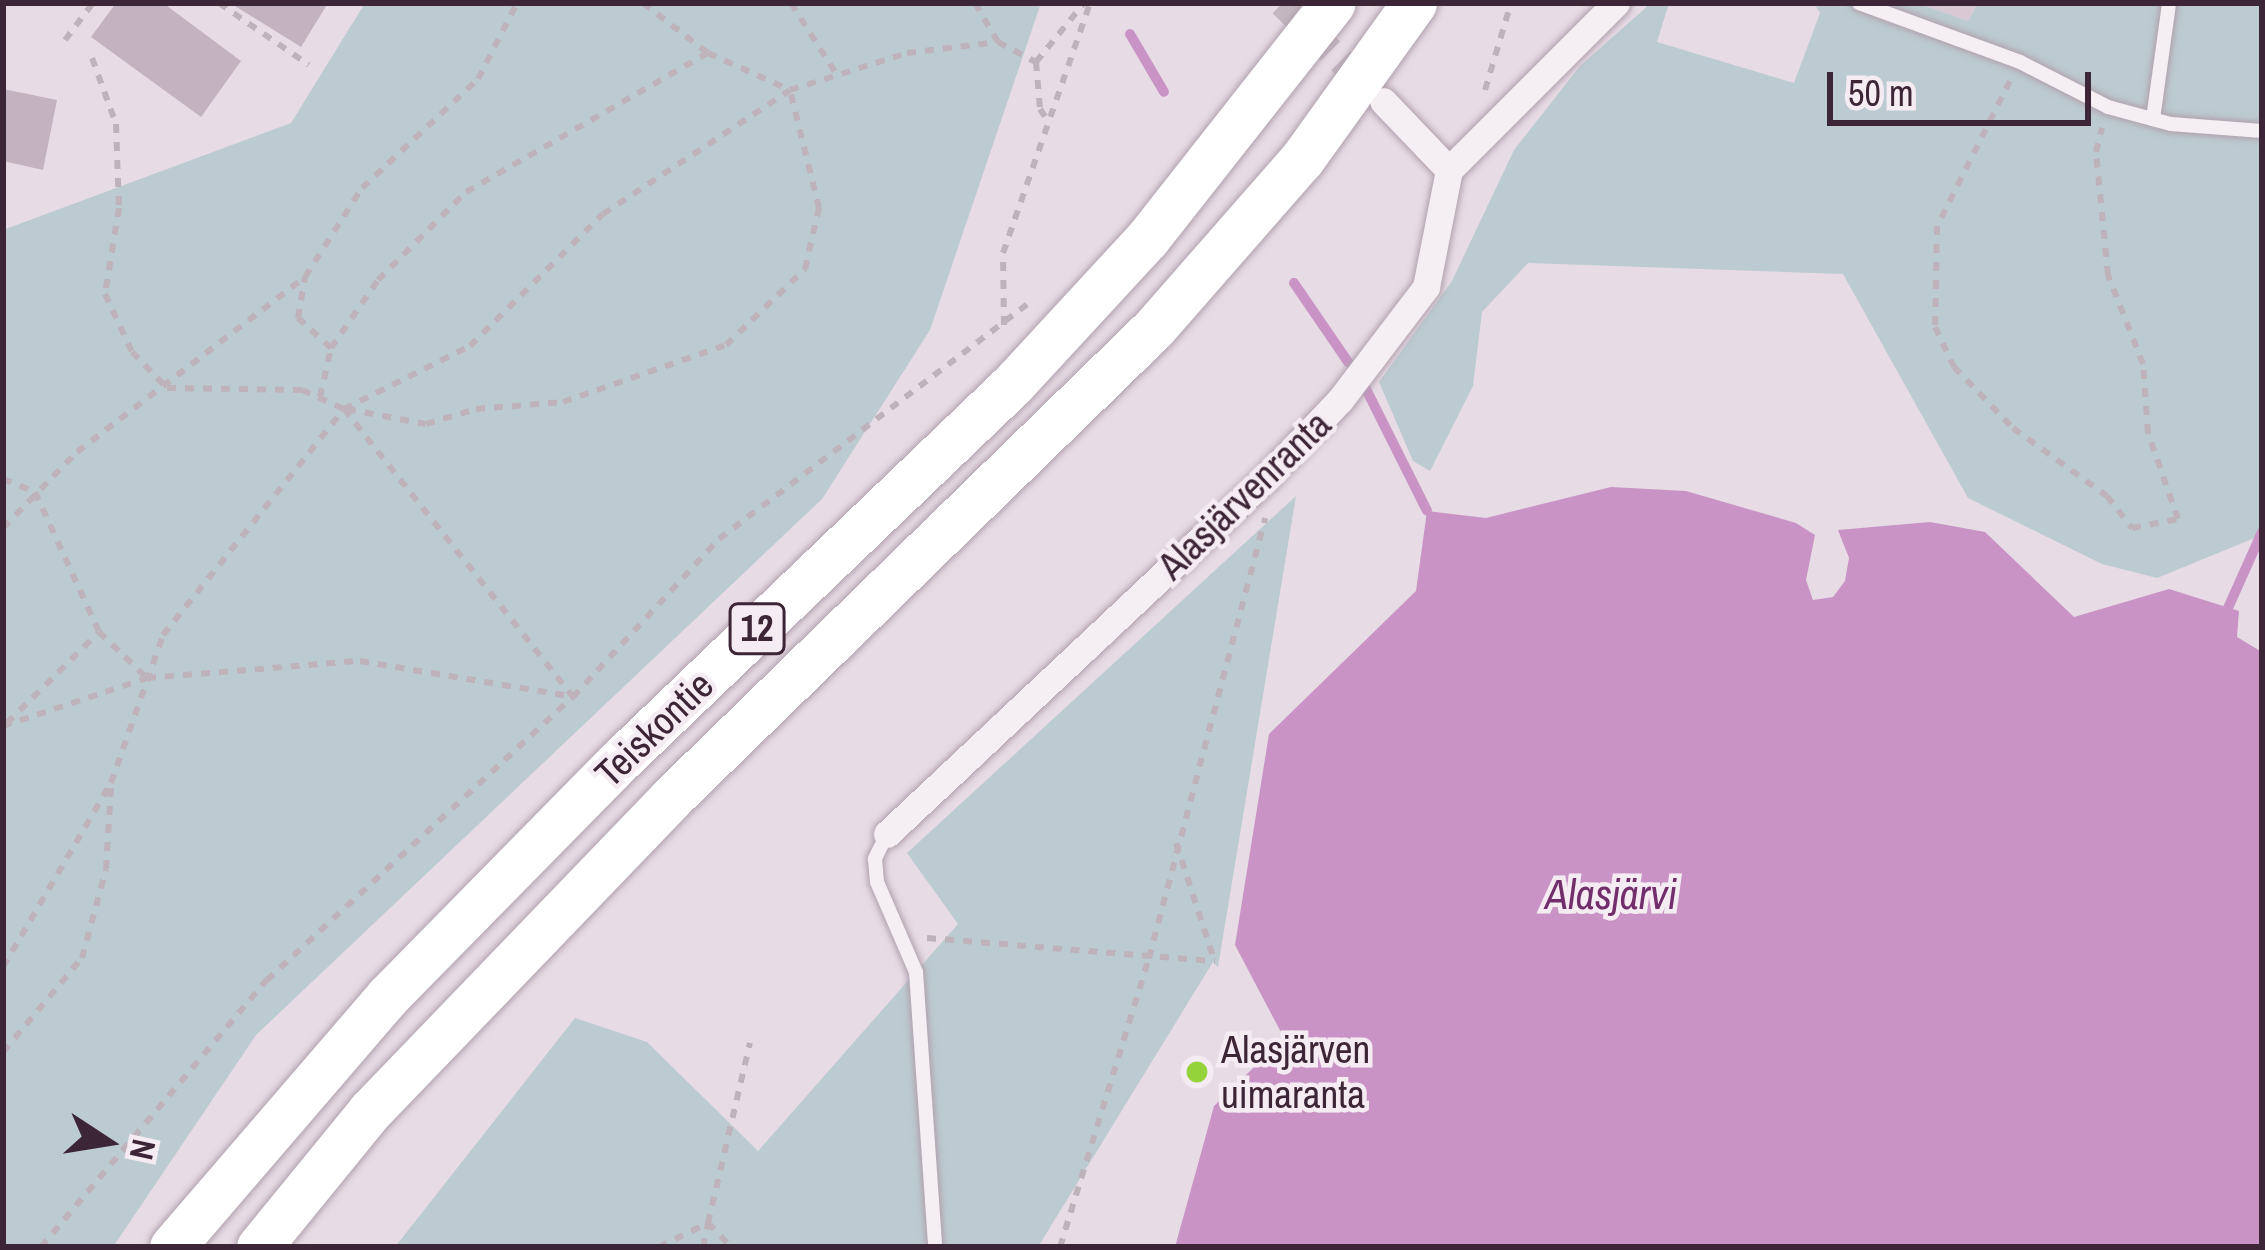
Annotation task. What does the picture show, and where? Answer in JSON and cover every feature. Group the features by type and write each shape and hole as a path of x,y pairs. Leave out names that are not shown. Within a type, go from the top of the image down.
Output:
{"highway":[{"name":"Teiskontie","path":"172,1247 388,996 1028,368 1148,239 1333,3"},
{"name":"Teiskontie","path":"259,1247 370,1111 671,798 1154,328 1302,159 1414,3"}],"street":[{"path":"1383,101 1449,170 1616,3"},
{"name":"Alasjärvenranta","path":"887,834 1264,480 1340,400 1426,287 1449,170"}],"lane":[{"path":"1859,3 2020,62 2108,107 2152,119 2262,131"},
{"path":"2152,119 2169,3"},
{"path":"887,834 875,860 877,882 916,972 935,1247"}],"path":[{"path":"65,40 93,3"},
{"path":"219,3 309,65"},
{"path":"3,528 35,492 305,278 362,188 478,79 517,3"},
{"path":"643,3 708,52 790,90"},
{"path":"791,3 837,75"},
{"path":"975,3 998,42 1036,62"},
{"path":"1050,124 1040,109 1036,62 1087,3"},
{"path":"41,1247 267,980 572,697 719,539 1004,325 1003,253 1087,3"},
{"path":"3,967 111,783 163,635 208,571 344,409 470,346 603,214 790,90 907,52 998,42"},
{"path":"320,397 331,349 378,280 466,192 708,52"},
{"path":"92,58 116,124 119,208 105,294 132,352 167,388 230,385 320,397 344,409 426,424 476,409 563,403 726,345 805,269 819,208 790,90"},
{"path":"2020,62 1954,180 1937,226 1935,327 1954,367 1998,413 2107,496 2132,528 2178,519 2148,433 2143,364 2108,275 2096,152 2108,107"},
{"path":"305,278 298,317 331,349"},
{"path":"344,409 572,697"},
{"path":"3,479 35,492 99,632 147,678"},
{"path":"1060,1247 1149,958 1175,840 1266,538 1264,480"},
{"path":"4,726 99,632"},
{"path":"4,726 147,678 360,661 572,697"},
{"path":"3,1052 82,958 106,868 111,783"},
{"path":"950,934 991,946 1216,963 1175,840"},
{"path":"703,1247 750,1042"},
{"path":"658,1247 708,1222"},
{"path":"708,1222 731,1247"}],"shaded area":[{"path":"365,3 1041,3 930,330 822,499 256,1035 113,1247 3,1247 3,230 291,123"},
{"path":"1651,3 1669,3 1657,42 1794,83 1820,13 1814,3 1917,3 1968,21 1978,3 2262,3 2262,535 2157,578 2102,564 1968,498 1843,274 1528,263 1482,312 1473,386 1430,471 1413,461 1379,382 1452,281 1514,150 1580,66"},
{"path":"1917,3 1978,3 1968,21"},
{"path":"1296,496 1218,967 1213,962 1038,1247 395,1247 575,1018 647,1042 758,1151 958,924 907,853"}],"water":[{"name":"Alasjärvi","path":"1611,487 1686,491 1796,523 1815,535 1806,580 1813,600 1833,597 1845,581 1849,558 1838,530 1930,522 1985,532 2074,617 2169,589 2239,611 2237,637 2262,652 2262,1247 1175,1247 1214,1106 1284,1038 1235,945 1269,734 1416,591 1427,511 1486,518"}],"building":[{"path":"116,3 163,3 241,61 201,117 91,37"},
{"path":"230,3 328,3 301,47"},
{"path":"3,89 57,100 43,170 3,161"}],"waterway":[{"path":"1130,34 1164,92"},
{"path":"1294,283 1348,362"},
{"path":"1366,389 1427,511"},
{"path":"2228,608 2262,532"}],"tunnel":[{"path":"1282,3 1369,88"}],"place":[{"name":"Alasjärven uimaranta","path":"1197,1072"}]}
